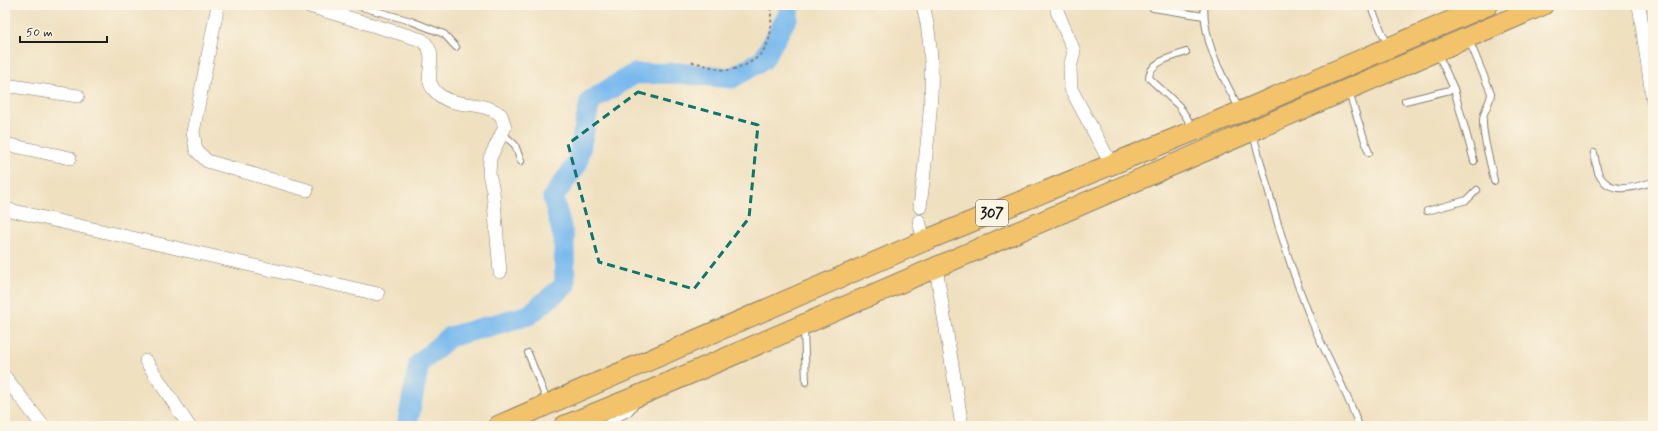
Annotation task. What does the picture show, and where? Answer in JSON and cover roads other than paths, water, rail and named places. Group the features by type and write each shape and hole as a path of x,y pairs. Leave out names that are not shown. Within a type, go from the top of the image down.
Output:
{"main road":[{"name":"307","path":"498,426 924,241 1240,112 1488,5"},
{"name":"307","path":"564,426 645,393 936,268 1398,68 1468,36 1544,5"},
{"path":"1389,48 1398,68"}],"street":[{"path":"218,5 193,132 196,150 207,161 306,190"},
{"path":"306,5 422,40 429,46 431,54 429,81 434,91 451,102 490,108 501,115 505,127 490,158 489,174 493,192 500,272"},
{"path":"920,207 932,58 930,31 923,5"},
{"path":"1639,5 1653,101"},
{"path":"1057,11 1074,51 1070,68 1071,89 1111,164"},
{"path":"5,85 78,96"},
{"path":"5,144 70,158"},
{"path":"5,209 378,294"},
{"path":"919,221 924,241"},
{"path":"936,268 962,426"},
{"path":"146,361 189,426"},
{"path":"5,377 43,426"}],"lane":[{"path":"355,5 411,21 444,34 456,47"},
{"path":"1149,5 1158,9 1204,16"},
{"path":"1204,5 1204,16 1212,56 1240,112"},
{"path":"1370,5 1389,48"},
{"path":"1468,36 1492,93 1491,100 1486,107 1482,122 1494,181"},
{"path":"1436,51 1454,89 1474,161"},
{"path":"1186,52 1158,63 1152,68 1149,78 1179,106 1195,130"},
{"path":"1348,89 1369,153"},
{"path":"1405,101 1454,89"},
{"path":"1252,131 1281,237 1315,328 1354,410 1359,426"},
{"path":"502,133 515,145 521,161"},
{"path":"1594,153 1599,175 1610,186 1626,190 1653,182"},
{"path":"1428,211 1468,200 1477,190"},
{"path":"804,324 806,382"},
{"path":"528,353 548,404"},
{"path":"601,426 628,413 645,393"}],"waterway":[{"path":"407,426 419,364 449,337 529,315 565,285 564,239 553,197 577,164 590,101 634,74 678,73 732,78 763,60 788,16 789,5"}]}
